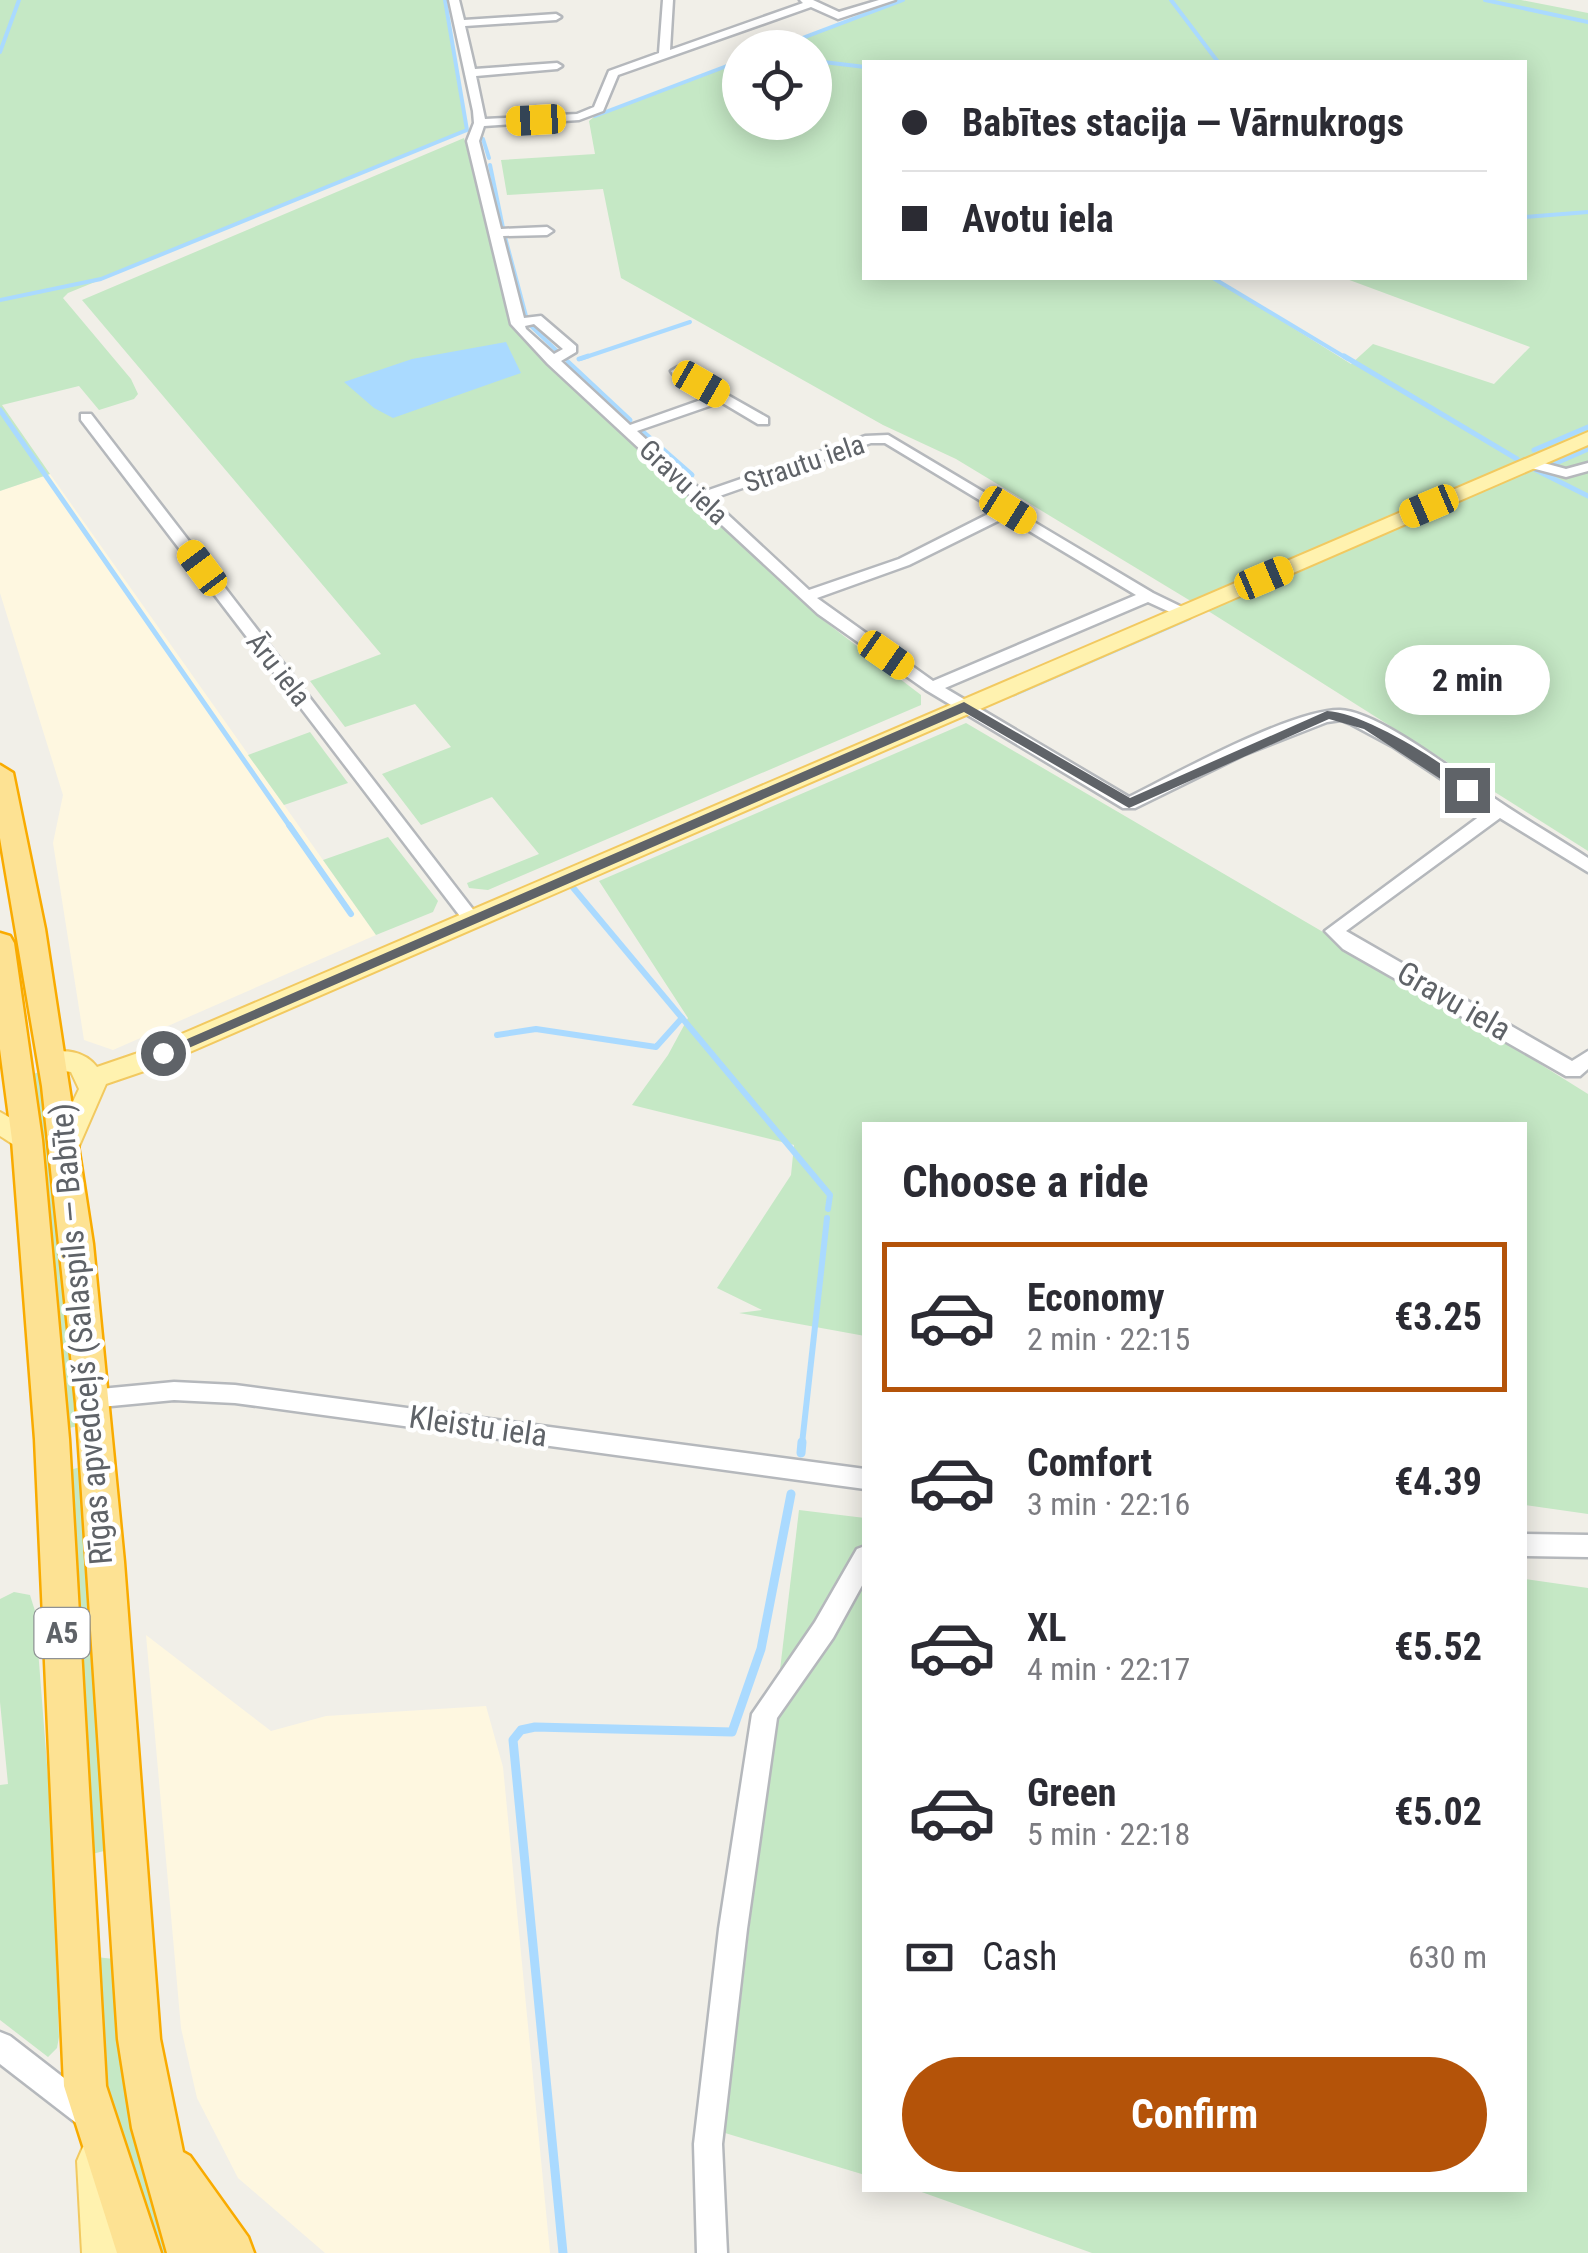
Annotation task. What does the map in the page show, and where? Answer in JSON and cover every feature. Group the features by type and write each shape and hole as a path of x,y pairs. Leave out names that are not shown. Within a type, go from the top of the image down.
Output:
{"highway":[{"name":"Rīgas apvedceļš (Salaspils — Babīte)","path":"0,773 28,906 66,1146 90,1399 139,2038 154,2128 189,2253"},
{"name":"Rīgas apvedceļš (Salaspils — Babīte)","path":"0,944 14,1131 52,1439 85,2086 139,2253"},
{"path":"154,2128 196,2205 232,2253"}],"main road":[{"path":"91,1078 144,1061 1588,438"},
{"path":"54,1061 79,1064 91,1078 90,1100 66,1146"},
{"name":"A5","path":"95,2125 104,2253"}],"street":[{"path":"454,0 480,123 474,141 517,324 536,318 571,349 553,360"},
{"path":"664,55 668,0"},
{"path":"480,123 578,117 599,109 613,73 807,2 838,16 890,0"},
{"path":"459,23 556,18"},
{"path":"470,73 557,66"},
{"path":"494,233 547,231"},
{"name":"Gravu iela","path":"517,324 807,596 932,687 1129,804 1292,729 1327,715 1341,715 1368,726 1500,810 1334,931 1350,944 1581,1065"},
{"path":"678,371 763,421"},
{"path":"628,430 723,397"},
{"name":"Āru iela","path":"86,417 472,920"},
{"name":"Strautu iela","path":"701,498 878,437 923,458 1148,596 1183,613"},
{"path":"1528,463 1566,473 1588,467"},
{"path":"807,596 904,562 1008,510"},
{"path":"932,687 1148,596"},
{"path":"1500,810 1588,866"},
{"name":"Kleistu iela","path":"90,1399 174,1391 234,1394 862,1478"},
{"path":"1527,1545 1588,1546"},
{"path":"712,2253 708,2144 734,1928 766,1714 824,1630 862,1562"},
{"path":"6,2053 80,2107 95,2125"}],"shaded area":[{"path":"50,474 376,935 113,1050 84,1040 53,843 63,795 0,593 0,491"},
{"path":"146,1635 271,1731 326,1716 486,1706 503,1767 550,2253 325,2253 238,2178 197,2098 181,2028"}],"green space":[{"path":"0,0 445,0 467,130 68,293 63,298 131,379 138,394 134,399 99,410 79,386 2,405 50,474 0,491"},
{"path":"903,0 1521,0 1588,13 1588,851 1205,609 1530,467 1520,461 1194,603 956,459 883,425 621,278 603,189 507,195 501,160 595,154 589,121 722,68 722,140 832,140 832,30 822,30"},
{"path":"464,138 513,329 823,620 921,695 921,705 488,890 469,888 467,883 539,854 492,797 421,825 382,774 451,747 415,704 345,727 310,681 381,654 82,300"},
{"path":"966,723 1412,984 1588,1094 1588,1514 1527,1505 1527,1122 862,1122 862,1335 739,1313 762,1310 717,1288 791,1175 794,1145 632,1105 668,1055 688,1018 599,881"},
{"path":"310,732 348,783 284,805 248,755"},
{"path":"388,837 438,901 433,912 376,935 323,860"},
{"path":"43,1071 78,1426 65,1429 33,1074"},
{"path":"80,1467 104,1851 92,1854 67,1471"},
{"path":"799,1510 862,1518 862,2174 725,2133"},
{"path":"1527,1579 1588,1588 1588,2253 1092,2253 922,2192 1527,2192"},
{"path":"14,1592 30,1595 35,1611 51,1816 59,2037 57,2048 48,2057 0,2020 0,1785 8,1784 0,1702 0,1599"},
{"path":"96,1957 114,1959 125,2086 149,2179 174,2253 152,2253 112,2110 102,2049"}],"water":[{"path":"506,342 521,373 393,418 374,408 344,382 412,359"}],"waterway":[{"path":"0,52 19,0"},
{"path":"0,300 101,279 467,130 445,0"},
{"path":"824,30 903,0"},
{"path":"1171,0 1216,60"},
{"path":"1485,0 1588,22"},
{"path":"832,63 862,67"},
{"path":"595,116 722,68"},
{"path":"483,139 489,158"},
{"path":"490,165 503,228"},
{"path":"1527,217 1588,212"},
{"path":"505,237 526,316"},
{"path":"1216,280 1348,359"},
{"path":"580,359 690,322"},
{"path":"531,326 557,351"},
{"path":"579,359 588,356"},
{"path":"1344,356 1517,459"},
{"path":"568,362 630,420"},
{"path":"0,410 291,828"},
{"path":"1534,450 1588,427"},
{"path":"644,433 692,475"},
{"path":"1556,463 1588,449"},
{"path":"1532,468 1588,496"},
{"path":"1014,694 1189,618"},
{"path":"289,825 351,914"},
{"path":"574,882 570,884 830,1195 828,1209"},
{"path":"497,1035 536,1029 656,1047 682,1018"},
{"path":"802,1444 827,1218"},
{"path":"801,1453 802,1442"},
{"path":"563,2253 513,1740 521,1730 535,1727 732,1732 761,1649 791,1494"}],"route":[{"path":"163,1053 964,706 1129,804 1327,715 1356,719 1467,790"}]}
